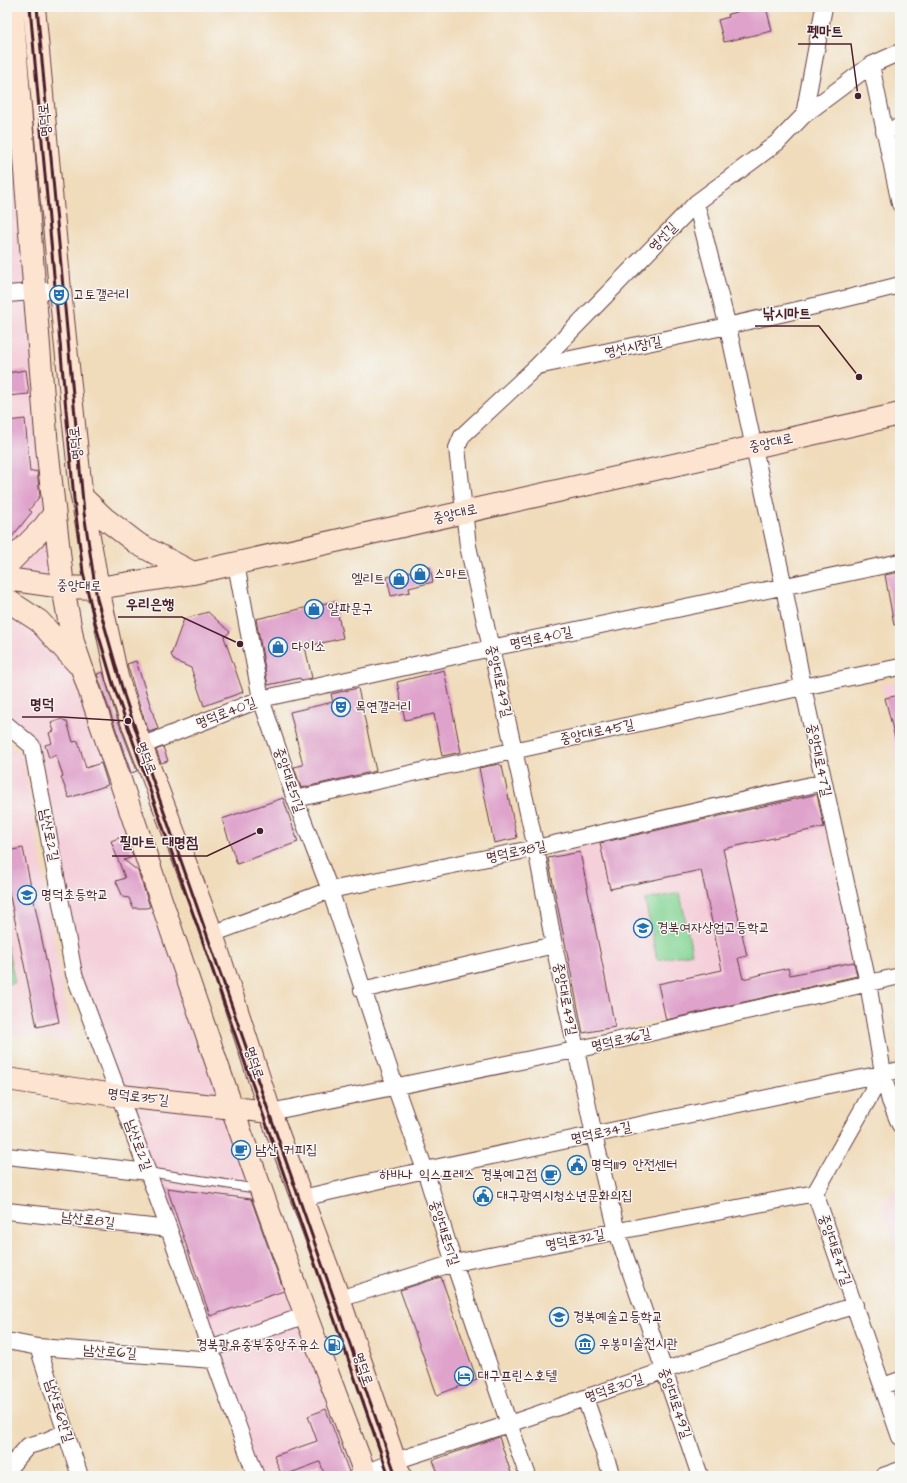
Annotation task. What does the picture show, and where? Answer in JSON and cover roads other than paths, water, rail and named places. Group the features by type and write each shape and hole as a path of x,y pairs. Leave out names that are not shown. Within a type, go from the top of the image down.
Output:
{"main road":[{"name":"명덕로","path":"12,7 34,292 54,514 63,587 73,642 232,1108 363,1475"},
{"name":"명덕로","path":"34,7 60,290 82,497 98,588 117,677 128,711 212,934 270,1112 339,1299 397,1468"},
{"name":"중앙대로","path":"7,579 63,587 98,588 193,573 900,414"},
{"path":"82,497 104,518 138,544 193,573"},
{"path":"7,565 44,527 54,514"},
{"path":"7,600 39,621 82,668"},
{"name":"명덕로35길","path":"7,1080 121,1096 270,1112"}],"street":[{"path":"804,115 824,7"},
{"name":"영선길","path":"457,448 462,436 537,366 696,203 778,142 804,115 871,65 900,52"},
{"path":"871,65 884,131 896,163 900,204"},
{"path":"884,131 900,127"},
{"path":"696,203 728,327 753,447"},
{"name":"영선시장1길","path":"537,366 728,327 820,306 900,285"},
{"path":"7,294 60,290"},
{"name":"중앙대로47길","path":"753,447 784,587 803,687 868,983 883,1073 890,1100 900,1124"},
{"name":"중앙대로49길","path":"457,448 468,546 536,848 575,1050 594,1135 617,1232 700,1476"},
{"name":"명덕로40길","path":"141,746 261,699 492,648 900,562"},
{"name":"중앙대로51길","path":"236,564 261,699 295,799 330,890 362,990 425,1170 454,1263 528,1476"},
{"name":"중앙대로45길","path":"295,799 900,667"},
{"name":"남산로2길","path":"7,725 32,746 74,974 121,1096 256,1476"},
{"name":"명덕로38길","path":"212,934 330,890 536,848 824,782"},
{"path":"362,990 554,945"},
{"name":"명덕로36길","path":"270,1112 575,1050 900,976"},
{"name":"명덕로34길","path":"302,1198 425,1170 900,1070"},
{"path":"815,1193 883,1073"},
{"path":"7,1156 148,1172"},
{"name":"중앙대로47길","path":"815,1193 900,1437"},
{"name":"명덕로32길","path":"339,1299 454,1263 815,1193"},
{"name":"남산로8길","path":"7,1211 169,1229"},
{"name":"명덕로30길","path":"397,1468 509,1424 854,1305"},
{"path":"212,1354 306,1315"},
{"name":"남산로6길","path":"7,1342 38,1347 212,1354"},
{"name":"남산로6안길","path":"38,1347 80,1476"},
{"path":"882,1386 900,1380"},
{"path":"585,1398 612,1476"},
{"path":"7,1470 28,1446 66,1432"},
{"path":"363,1475 397,1468"},
{"path":"883,1476 900,1470"}],"lane":[{"path":"148,1172 261,1190"}],"railway":[{"path":"30,7 74,499 83,572 96,626 113,684 389,1476"},
{"path":"37,7 84,513 97,599 124,695 151,775 396,1476"}],"place":[{"name":"펫마트","path":"858,96"},
{"name":"고토갤러리","path":"59,295"},
{"name":"낚시마트","path":"859,377"},
{"name":"스마트","path":"420,574"},
{"name":"엘리트","path":"399,579"},
{"name":"알파문구","path":"314,609"},
{"name":"우리은행","path":"240,644"},
{"name":"다이소","path":"278,647"},
{"name":"목연갤러리","path":"341,707"},
{"name":"명덕","path":"128,721"},
{"name":"필마트 대명점","path":"260,831"},
{"name":"명덕초등학교","path":"27,895"},
{"name":"경북여자상업고등학교","path":"643,928"},
{"name":"남산 커피집","path":"241,1150"},
{"name":"명덕1119 안전센터","path":"577,1165"},
{"name":"하바나 익스프레스 경북예고점","path":"551,1175"},
{"name":"대구광역시청소년문화의집","path":"483,1196"},
{"name":"경북예술고등학교","path":"559,1317"},
{"name":"우봉미술전시관","path":"585,1344"},
{"name":"경북광유중부중앙주유소","path":"334,1345"},
{"name":"대구프린스호텔","path":"464,1376"}]}
